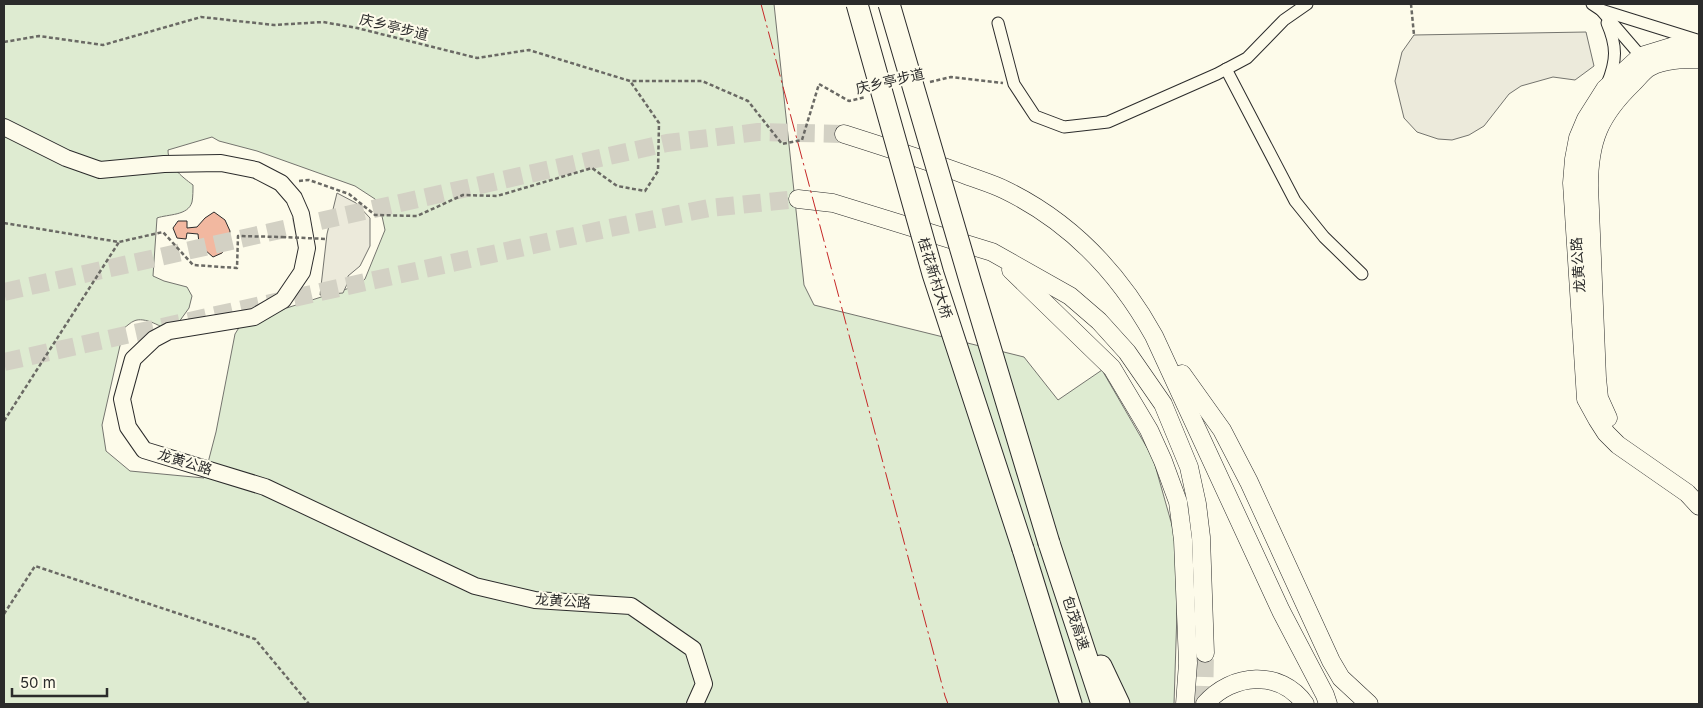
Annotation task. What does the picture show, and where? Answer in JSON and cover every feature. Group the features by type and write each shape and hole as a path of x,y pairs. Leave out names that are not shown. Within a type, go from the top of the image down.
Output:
{"highway":[{"name":"桂花新村大桥","path":"857,4 933,274 1023,549"},
{"name":"包茂高速","path":"889,4 1049,543 1102,704"},
{"name":"包茂高速","path":"1023,549 1071,704"},
{"path":"1070,605 1119,704"}],"main road":[{"name":"龙黄公路","path":"1699,45 1677,45 1645,61 1605,89 1586,119 1578,138 1572,183 1586,399 1596,420 1618,445 1688,493 1699,506"},
{"name":"龙黄公路","path":"1645,61 1679,58 1699,59"},
{"name":"龙黄公路","path":"1645,61 1609,110 1600,126 1592,146 1589,165 1599,398 1606,415 1625,438 1699,492"},
{"name":"龙黄公路","path":"4,127 66,158 100,170 164,164 221,163 256,170 281,183 294,198 300,214 307,248 302,272 283,300 254,317 169,331 154,338 133,359 122,399 128,427 144,450 265,487 475,586 535,600 631,606 693,648 704,684 695,704"},
{"path":"844,134 920,157 1004,190 1039,209 1080,240 1103,262 1140,310 1154,336 1282,611 1328,704"},
{"path":"798,198 833,203 894,220 992,252 1070,296 1099,321 1127,352 1162,404 1188,467 1197,504 1202,546 1205,654"},
{"path":"992,252 1112,368 1149,430 1163,461 1178,502 1183,540 1188,663 1185,704"},
{"path":"1154,336 1222,430 1249,482 1331,661 1341,678 1369,704"},
{"path":"1205,704 1224,687 1237,681 1255,679 1275,682 1291,690 1305,704"}],"street":[{"path":"998,23 1014,84 1035,116 1064,127 1108,122 1226,69 1247,58 1284,20 1307,4"},
{"path":"1596,7 1699,41"},
{"path":"1596,7 1645,61"},
{"path":"1596,7 1614,40 1613,70 1605,89"},
{"path":"1226,69 1295,201 1324,237 1362,274"}],"path":[{"path":"1411,4 1414,35"},
{"name":"庆乡亭步道","path":"4,42 39,36 103,46 201,18 274,25 323,22 357,28 477,58 529,50 630,81 702,81 748,101 782,144 802,140 819,84 849,101 868,96"},
{"name":"庆乡亭步道","path":"923,83 951,77 1014,84"},
{"path":"281,183 309,180 349,194 375,215 417,216 463,195 497,196 592,168 617,186 645,191 658,171 659,123 630,81"},
{"path":"4,224 120,242 163,232 193,265 237,268 238,236 326,239"},
{"path":"4,421 120,242"},
{"path":"4,614 35,566 255,639 309,704"}],"green space":[{"path":"4,4 774,4 804,285 814,305 1024,357 1058,400 1102,370 1153,458 1179,550 1174,704 4,704","holes":["212,137 219,141 257,151 355,186 375,199 380,207 385,230 365,279 359,285 249,320 240,326 235,334 216,432 204,478 130,471 106,451 102,425 124,328 134,321 143,320 158,325 171,333 189,308 192,296 187,287 153,276 157,218 182,212 190,207 192,202 193,185 173,166 168,150"]}],"shaded area":[{"path":"1586,32 1594,66 1575,80 1553,77 1521,86 1509,94 1484,126 1469,135 1452,140 1438,139 1417,132 1404,118 1395,81 1402,52 1414,35"},
{"path":"337,193 356,203 370,218 370,246 360,266 348,276 348,282 343,293 320,295 327,234"}],"building":[{"path":"214,212 225,220 230,231 228,243 222,253 213,257 199,243 198,234 187,233 186,239 177,238 173,228 178,221 187,221 187,228 197,227"}],"tunnel":[{"path":"4,292 667,143 758,132 844,134"},
{"path":"4,362 610,228 709,208 798,199"},
{"path":"1204,704 1205,653"}],"power":[{"path":"761,4 948,704"}]}
